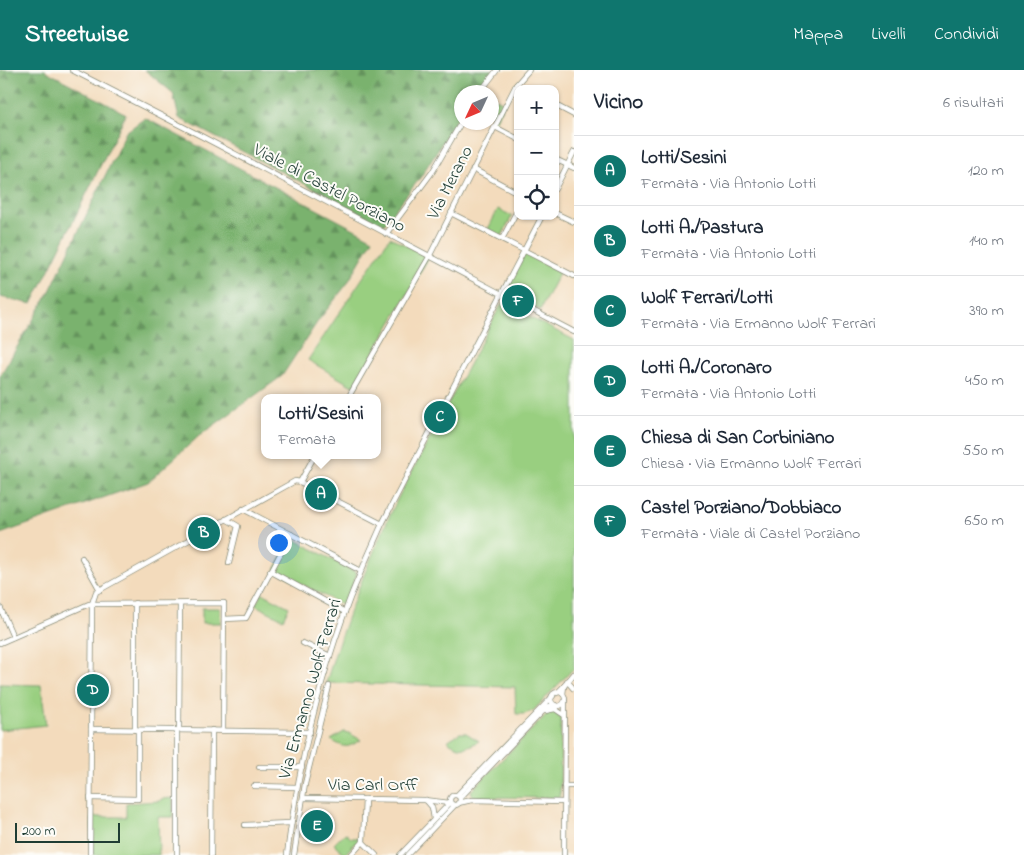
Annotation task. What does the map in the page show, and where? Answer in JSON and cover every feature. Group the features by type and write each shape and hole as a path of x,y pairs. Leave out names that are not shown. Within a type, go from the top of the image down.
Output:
{"street":[{"name":"Viale di Castel Porziano","path":"72,70 574,332"},
{"path":"485,85 497,70"},
{"name":"Via Merano","path":"499,119 516,84 529,70"},
{"path":"559,107 574,115"},
{"path":"499,129 514,137"},
{"path":"386,234 433,171 457,130"},
{"name":"Via Merano","path":"350,394 429,257 493,130"},
{"path":"559,182 574,152"},
{"path":"559,161 574,168"},
{"path":"473,169 514,191"},
{"path":"452,213 574,276"},
{"path":"559,215 574,222"},
{"path":"502,239 514,216"},
{"name":"Via Ermanno Wolf Ferrari","path":"287,855 297,787 310,732 330,656 361,571 382,524 540,220"},
{"path":"300,482 313,459"},
{"path":"90,855 90,729 92,604 94,595 295,481 382,524"},
{"path":"243,509 361,571"},
{"path":"226,519 238,526 229,563"},
{"path":"224,618 246,618 291,534"},
{"path":"82,558 100,590"},
{"path":"270,571 345,612"},
{"path":"90,798 138,799 135,603"},
{"path":"0,643 92,604 224,603 223,730"},
{"path":"177,855 180,604"},
{"path":"0,608 13,637"},
{"path":"302,643 330,656"},
{"path":"407,855 574,674"},
{"path":"565,683 574,687"},
{"path":"400,855 434,819 470,789 547,707 563,705 565,683"},
{"name":"Via Ermanno Wolf Ferrari","path":"294,855 303,798 329,686"},
{"path":"564,855 564,698 568,690 574,687"},
{"path":"554,694 564,698"},
{"path":"554,694 552,702 564,715 565,723"},
{"path":"541,714 546,710 555,709 564,715"},
{"path":"90,729 310,732"},
{"path":"211,855 212,730"},
{"path":"259,767 302,767"},
{"path":"254,786 297,787"},
{"path":"564,786 574,786"},
{"path":"469,801 470,789"},
{"name":"Via Carl Orff","path":"303,798 564,802"},
{"path":"351,855 363,842 364,799"},
{"path":"424,800 432,806 434,819"},
{"path":"245,825 291,823"},
{"path":"363,842 376,855"}],"green space":[{"path":"0,70 44,70 126,114 32,304 0,297"},
{"path":"145,70 493,70 481,85 454,85 454,123 420,178 383,225 179,118 173,93"},
{"path":"499,100 504,103 499,114"},
{"path":"145,118 373,239 347,284 318,321 282,376 199,436 148,482 0,534 0,376 49,293 126,132"},
{"path":"498,209 512,216 502,236 488,229"},
{"path":"390,237 429,257 354,387 308,360"},
{"path":"525,253 560,271 540,310 505,292"},
{"path":"502,303 574,340 574,668 533,711 524,714 516,714 515,687 326,683 350,611 388,519"},
{"path":"292,538 357,573 344,606 275,570"},
{"path":"262,593 289,607 283,619 255,605"},
{"path":"202,608 220,608 221,623 202,623"},
{"path":"0,684 41,685 46,725 0,730"},
{"path":"550,711 556,712 561,719 560,798 473,797 471,791"},
{"path":"344,732 361,740 353,745 346,746 331,740"},
{"path":"460,733 466,733 479,741 470,746 463,747 456,746 447,741"},
{"path":"173,798 173,817 158,817 159,855 92,855 92,817 126,817 126,803 161,801 161,799"},
{"path":"345,833 351,838 361,838 358,845 355,843 345,854 334,844"}],"place":[{"name":"Castel Porziano/Dobbiaco","path":"518,301"},
{"name":"Wolf Ferrari/Lotti","path":"440,417"},
{"name":"Lotti/Sesini","path":"321,494"},
{"name":"Lotti A./Pastura","path":"204,533"},
{"name":"Lotti A./Coronaro","path":"93,690"},
{"name":"Chiesa di San Corbiniano","path":"317,826"}]}
